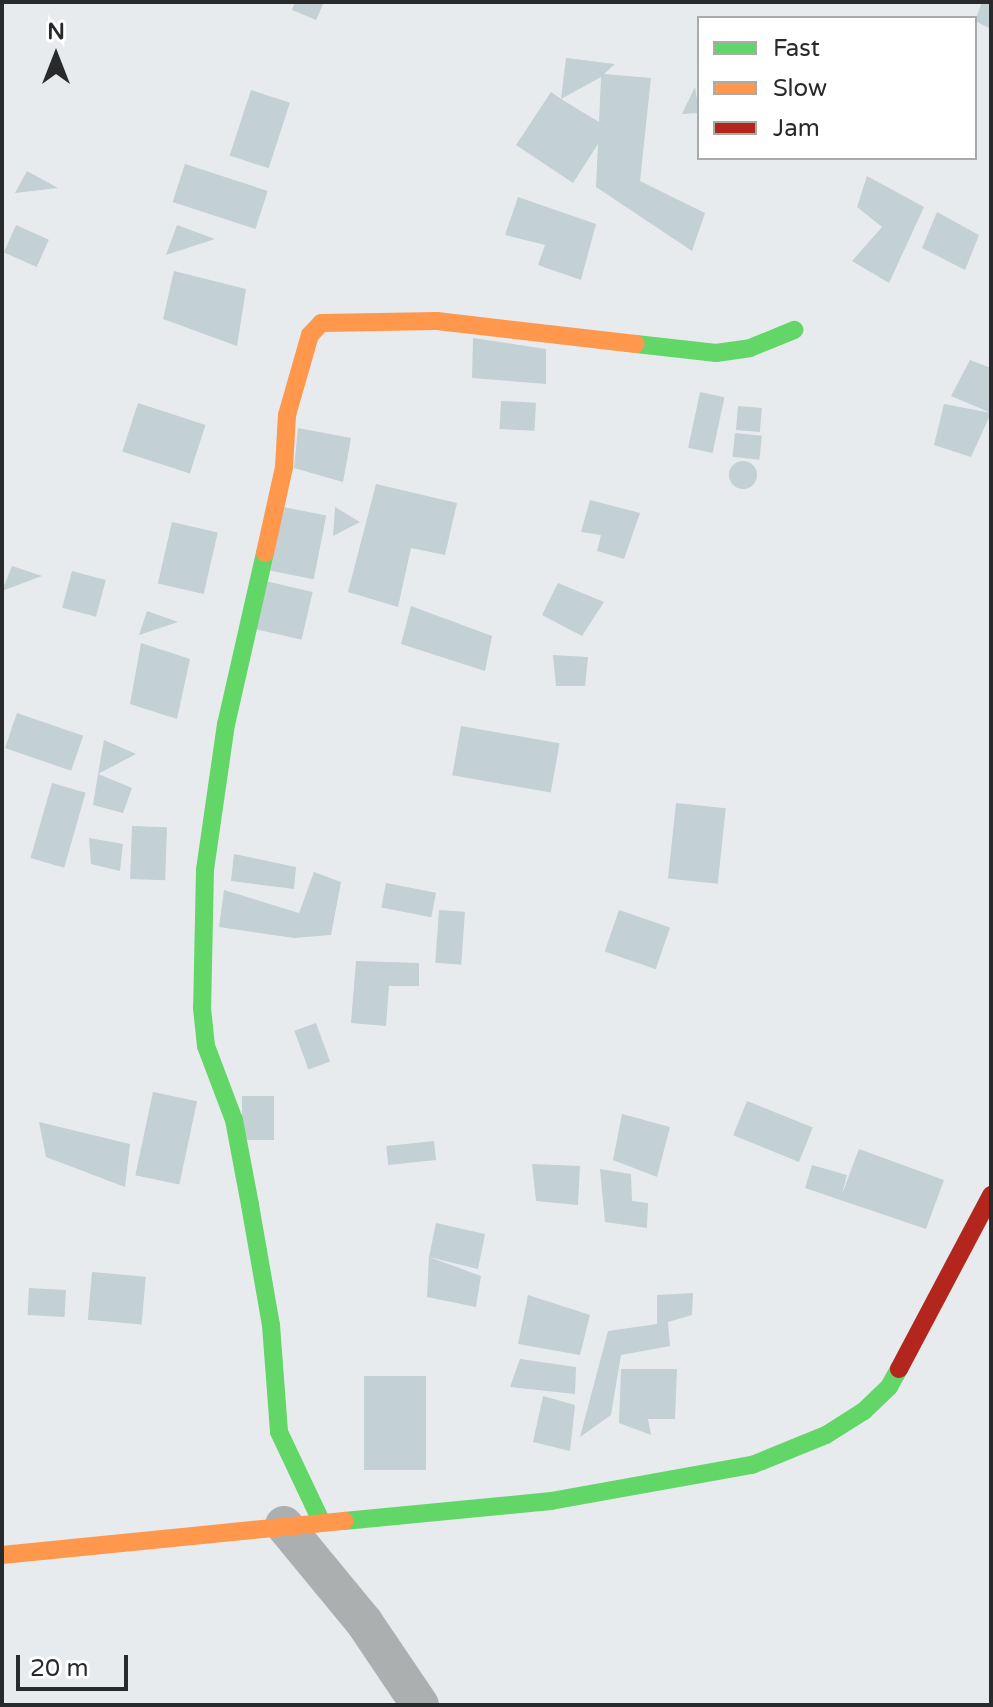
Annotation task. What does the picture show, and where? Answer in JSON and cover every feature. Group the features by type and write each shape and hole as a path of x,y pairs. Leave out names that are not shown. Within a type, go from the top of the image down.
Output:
{"street":[{"path":"420,1705 302,1523 279,1432 271,1325 250,1205 223,1081 206,1046 202,1008 205,870 226,724 284,467 287,415 310,335 321,323 334,320 437,321 716,353 750,348 794,330"},
{"path":"2,1555 302,1523 551,1501 752,1465 826,1435 864,1411 889,1387 991,1195"}],"building":[{"path":"295,2 324,2 316,20 292,10"},
{"path":"982,2 991,2 991,29 977,22"},
{"path":"566,58 615,64 604,74 651,78 640,181 705,213 692,251 596,187 598,144 573,183 516,145 551,92 561,99","holes":["601,77 599,122 561,99"]},
{"path":"695,87 697,113 682,114"},
{"path":"251,90 290,103 269,168 230,156"},
{"path":"185,164 268,191 255,229 173,202"},
{"path":"27,171 58,188 15,193"},
{"path":"867,176 924,207 889,283 852,261 882,227 857,207"},
{"path":"518,197 596,224 581,280 538,265 545,245 505,235"},
{"path":"937,212 979,235 965,270 922,248"},
{"path":"16,225 49,240 37,267 4,252"},
{"path":"177,225 215,239 166,255"},
{"path":"174,271 246,289 237,346 163,319"},
{"path":"473,338 546,349 546,384 472,378"},
{"path":"970,360 991,368 991,413 951,396"},
{"path":"700,392 724,397 713,453 688,448"},
{"path":"501,401 536,403 534,431 500,429"},
{"path":"138,403 206,425 190,473 122,452"},
{"path":"944,404 991,413 971,457 934,445"},
{"path":"738,406 762,408 760,432 736,430"},
{"path":"298,428 351,438 343,482 294,468"},
{"path":"735,433 762,436 759,460 732,457"},
{"path":"743,461 753,465 757,475 753,485 743,489 733,485 729,475 733,465"},
{"path":"376,484 457,503 445,555 411,548 398,607 348,592"},
{"path":"590,500 640,513 624,559 597,551 601,535 581,532"},
{"path":"283,507 326,515 314,579 271,571"},
{"path":"335,507 360,522 333,536"},
{"path":"172,522 218,533 204,594 158,583"},
{"path":"12,566 42,576 2,591"},
{"path":"72,571 106,580 96,617 62,608"},
{"path":"261,580 313,592 302,640 250,628"},
{"path":"558,583 604,602 582,636 542,615"},
{"path":"411,606 492,636 485,671 401,644"},
{"path":"147,611 178,622 139,635"},
{"path":"141,643 190,659 177,719 130,704"},
{"path":"553,655 588,657 585,686 556,686"},
{"path":"17,713 83,736 71,771 5,748"},
{"path":"461,726 559,743 551,793 452,775"},
{"path":"104,740 136,754 98,774"},
{"path":"98,774 132,788 123,813 93,805"},
{"path":"52,783 86,793 64,868 31,858"},
{"path":"676,803 726,808 718,884 668,879"},
{"path":"132,826 167,827 165,880 130,879"},
{"path":"89,838 123,844 120,871 91,864"},
{"path":"234,854 296,867 294,889 231,881"},
{"path":"314,872 341,882 331,935 294,938 219,927 224,890 299,913"},
{"path":"386,883 436,893 431,917 381,908"},
{"path":"439,910 465,912 461,965 435,963"},
{"path":"619,910 670,928 656,969 605,952"},
{"path":"356,961 419,963 419,986 389,986 386,1026 351,1023"},
{"path":"316,1023 330,1062 308,1069 294,1031"},
{"path":"153,1092 197,1101 179,1184 135,1175"},
{"path":"242,1096 274,1096 274,1140 242,1140"},
{"path":"747,1101 813,1128 799,1162 733,1135"},
{"path":"622,1114 670,1127 657,1177 613,1160"},
{"path":"39,1122 130,1144 125,1187 46,1157"},
{"path":"434,1141 436,1160 388,1165 386,1146"},
{"path":"859,1149 944,1180 926,1229 805,1188 812,1165 847,1175 842,1194"},
{"path":"532,1164 580,1166 578,1205 536,1201"},
{"path":"600,1169 631,1174 632,1201 648,1203 647,1228 605,1222"},
{"path":"436,1223 485,1234 478,1269 429,1257"},
{"path":"429,1257 481,1276 476,1307 427,1297"},
{"path":"92,1272 146,1277 142,1325 88,1320"},
{"path":"29,1288 66,1290 65,1317 28,1315"},
{"path":"693,1293 692,1315 668,1322 670,1346 621,1355 611,1415 580,1437 608,1331 657,1324 657,1295"},
{"path":"528,1295 590,1315 580,1355 518,1344"},
{"path":"520,1359 576,1367 575,1394 510,1387"},
{"path":"621,1369 677,1369 675,1419 648,1419 651,1435 619,1423"},
{"path":"364,1376 426,1376 426,1470 364,1470"},
{"path":"543,1396 575,1405 570,1451 533,1442"}],"traffic: fast":[{"path":"636,344 716,353 750,348 794,330"},
{"path":"265,553 226,724 205,870 202,1008 206,1046 234,1120 250,1205 271,1325 279,1432 321,1521"},
{"path":"344,1521 551,1501 752,1465 826,1435 864,1411 889,1387 899,1369"}],"traffic: slow":[{"path":"265,553 284,467 287,415 310,335 321,323 437,321 636,344"},
{"path":"2,1555 344,1521"}],"traffic: jam":[{"path":"899,1369 991,1195"}]}
